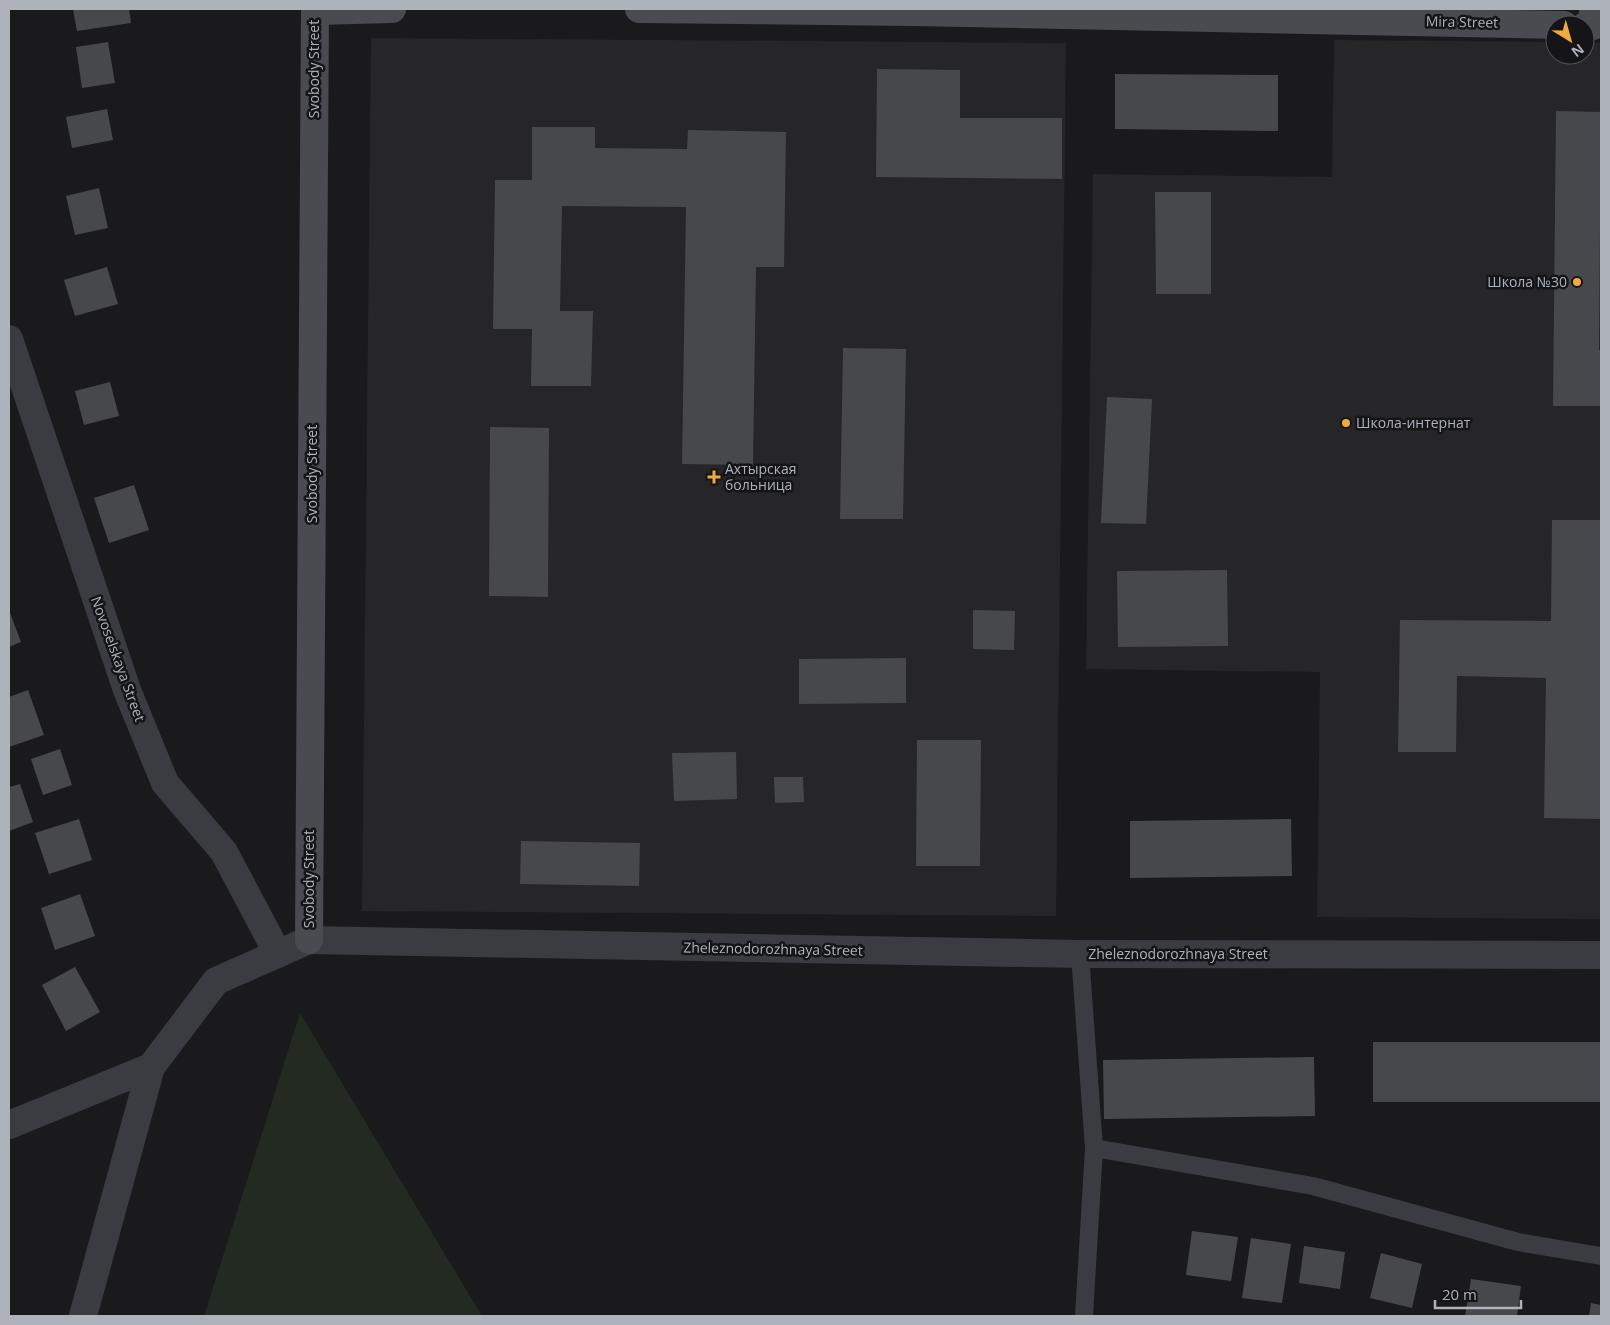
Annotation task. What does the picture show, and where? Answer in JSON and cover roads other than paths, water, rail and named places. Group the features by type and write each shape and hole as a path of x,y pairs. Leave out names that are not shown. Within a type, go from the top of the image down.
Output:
{"street":[{"path":"314,10 392,9"},
{"name":"Mira Street","path":"639,9 1374,14 1545,24"},
{"name":"Svobody Street","path":"309,940 314,10"},
{"name":"Novoselskaya Street","path":"9,339 127,690 165,783 224,852 278,954"},
{"name":"Zheleznodorozhnaya Street","path":"151,1068 216,981 309,940 1080,954 1601,955"},
{"path":"9,1125 151,1068"},
{"path":"83,1316 151,1068"}],"lane":[{"path":"1080,954 1094,1148 1084,1316"},
{"path":"1094,1148 1313,1186 1518,1242 1601,1256"}],"place":[{"name":"Школа №30","path":"1577,282"},
{"name":"Школа-интернат","path":"1346,423"},
{"name":"Ахтырская больница","path":"714,477"}]}
